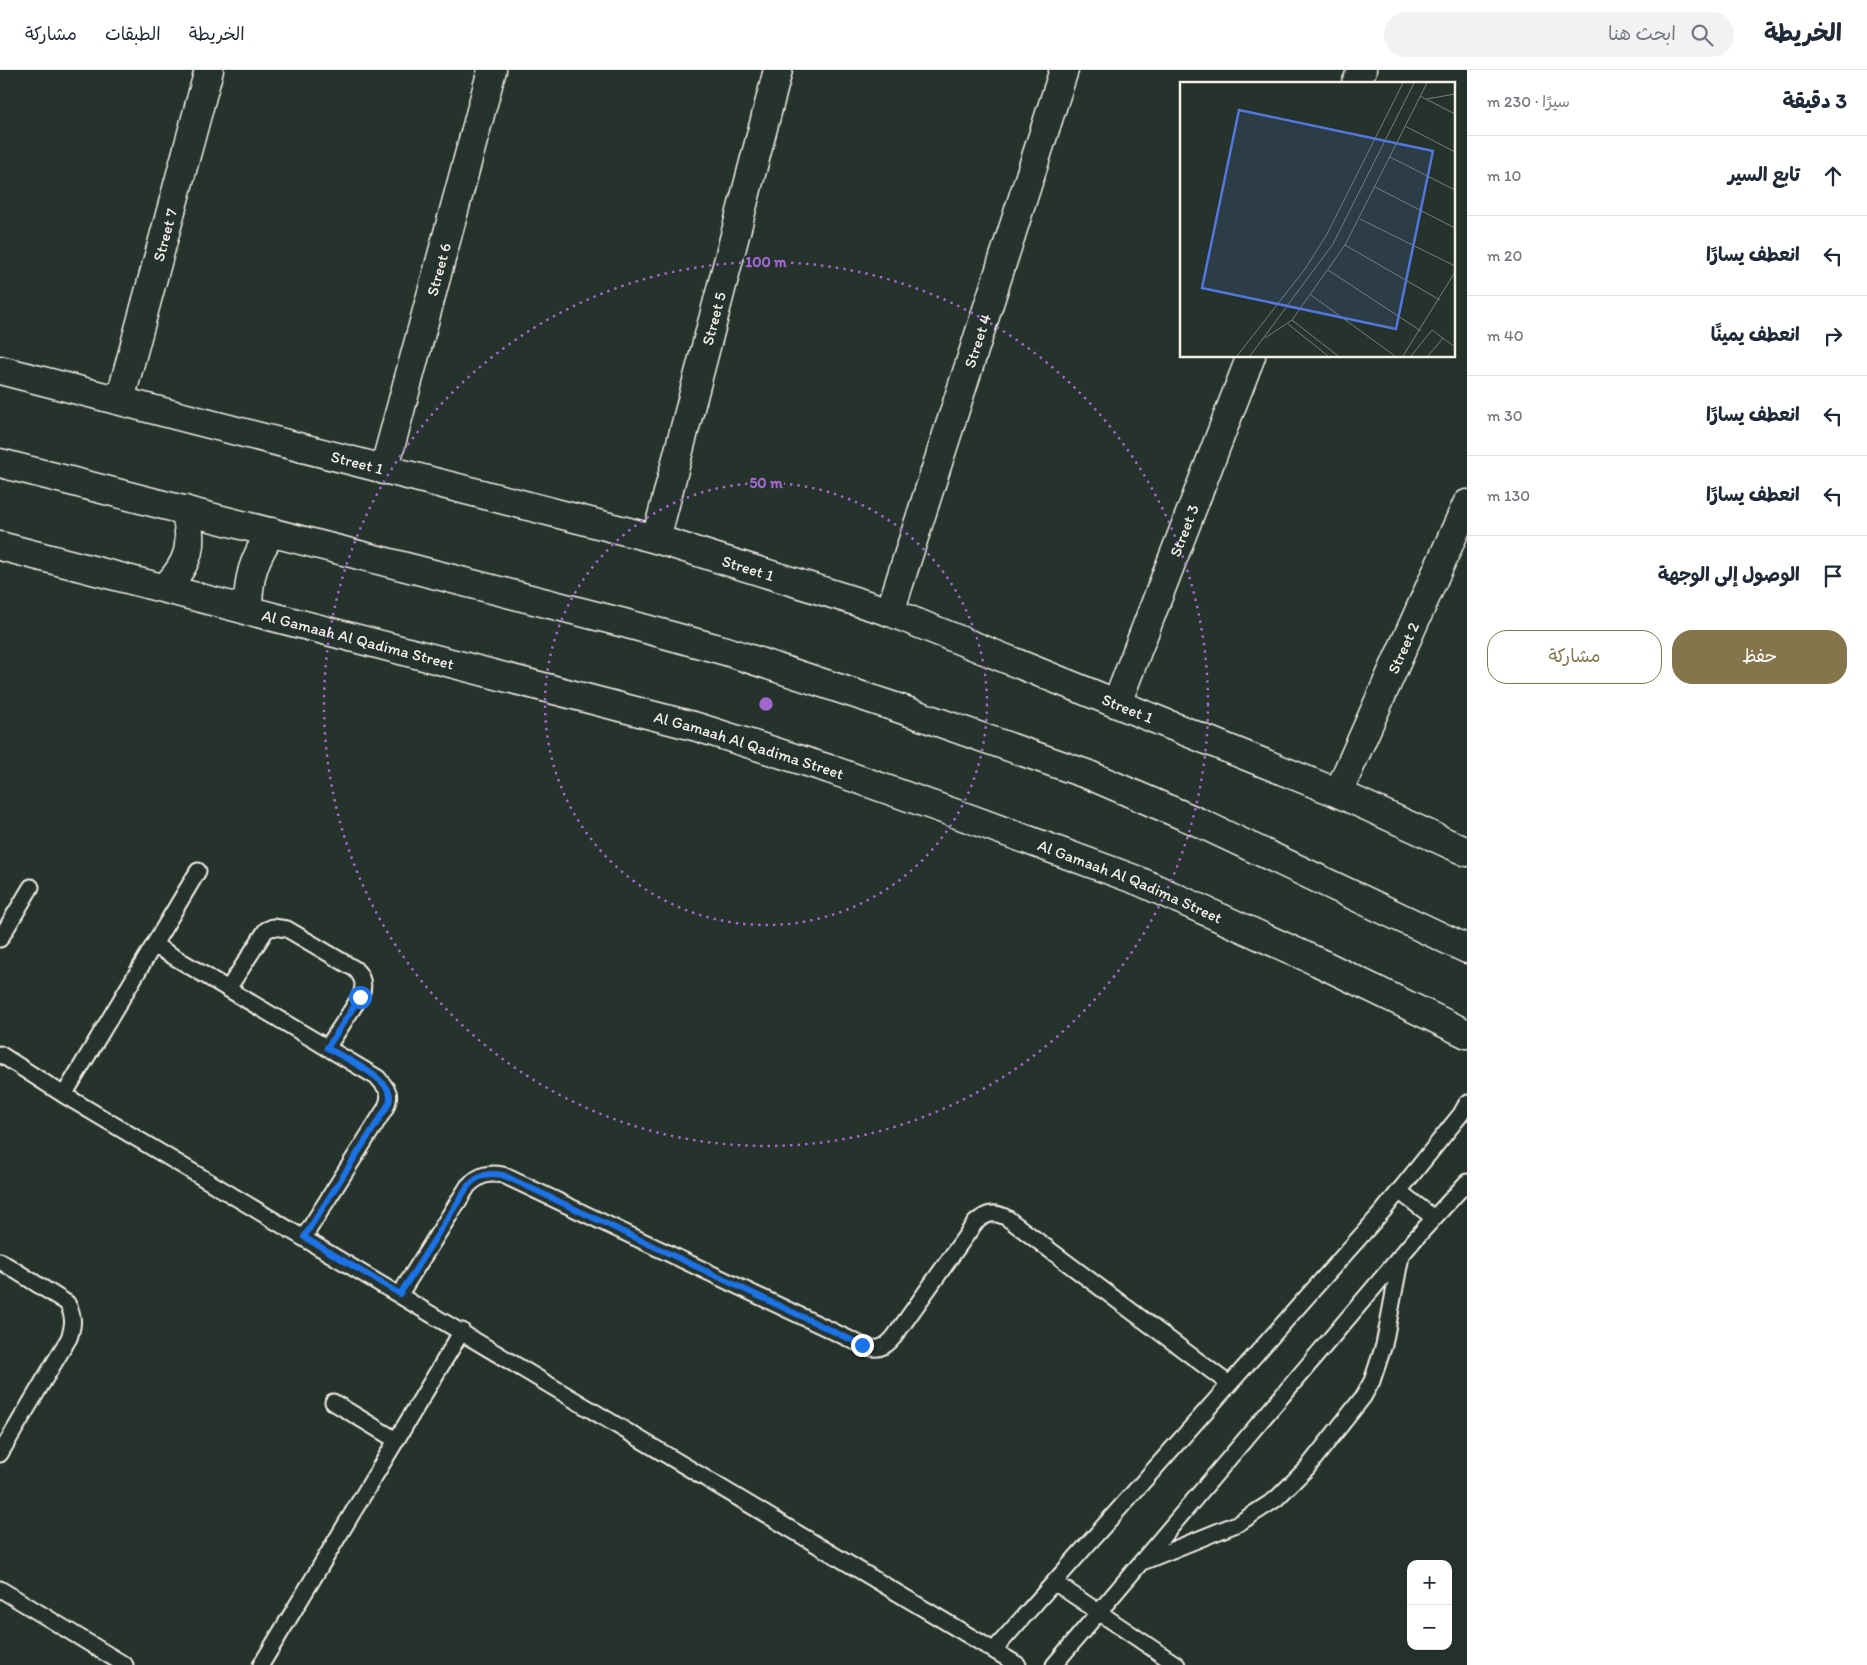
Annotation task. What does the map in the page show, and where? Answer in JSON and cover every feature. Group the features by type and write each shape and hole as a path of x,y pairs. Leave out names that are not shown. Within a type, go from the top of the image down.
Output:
{"street":[{"name":"Street 7","path":"120,400 209,70"},
{"name":"Street 6","path":"384,470 492,70"},
{"name":"Street 5","path":"656,539 778,70"},
{"name":"Street 4","path":"890,612 1064,70"},
{"path":"1357,82 1362,70"},
{"name":"Street 3","path":"1117,703 1250,358"},
{"name":"Street 1","path":"0,370 656,539 890,612 1338,793 1467,852"},
{"path":"0,463 624,623 716,649 907,711 1089,775 1207,826 1467,949"},
{"name":"Street 2","path":"1338,793 1467,504"},
{"path":"165,588 180,572 188,552 190,531 185,510"},
{"path":"248,611 248,590 252,569 260,550 272,532"},
{"name":"Al Gamaah Al Qadima Street","path":"0,546 687,725 829,768 971,818 1139,881 1318,962 1467,1034"}],"lane":[{"path":"64,1094 198,871"},
{"path":"0,939 31,887"},
{"path":"228,989 266,930 273,926 287,929 355,969 361,975 363,990 327,1048"},
{"path":"154,945 378,1078 388,1089 390,1098 385,1110 304,1237"},
{"path":"0,1054 1018,1665"},
{"path":"994,1650 1400,1192 1461,1114 1467,1103"},
{"path":"400,1294 468,1186 484,1174 493,1173 503,1175 862,1345 880,1349 894,1337 975,1223 990,1213 998,1214 1015,1224 1229,1384"},
{"path":"1054,1665 1401,1255 1467,1182"},
{"path":"1400,1192 1434,1218"},
{"path":"1141,1562 1239,1523 1276,1499 1307,1468 1363,1397 1372,1380 1384,1345 1401,1255"},
{"path":"0,1261 67,1303 73,1314 73,1327 69,1338 0,1454"},
{"path":"261,1665 462,1331"},
{"path":"333,1402 396,1440"},
{"path":"1054,1582 1177,1665"},
{"path":"0,1589 125,1665"}],"route":[{"path":"360,997 327,1048 378,1078 388,1089 390,1098 385,1110 304,1237 400,1294 468,1186 484,1174 493,1173 503,1175 862,1345"}]}
